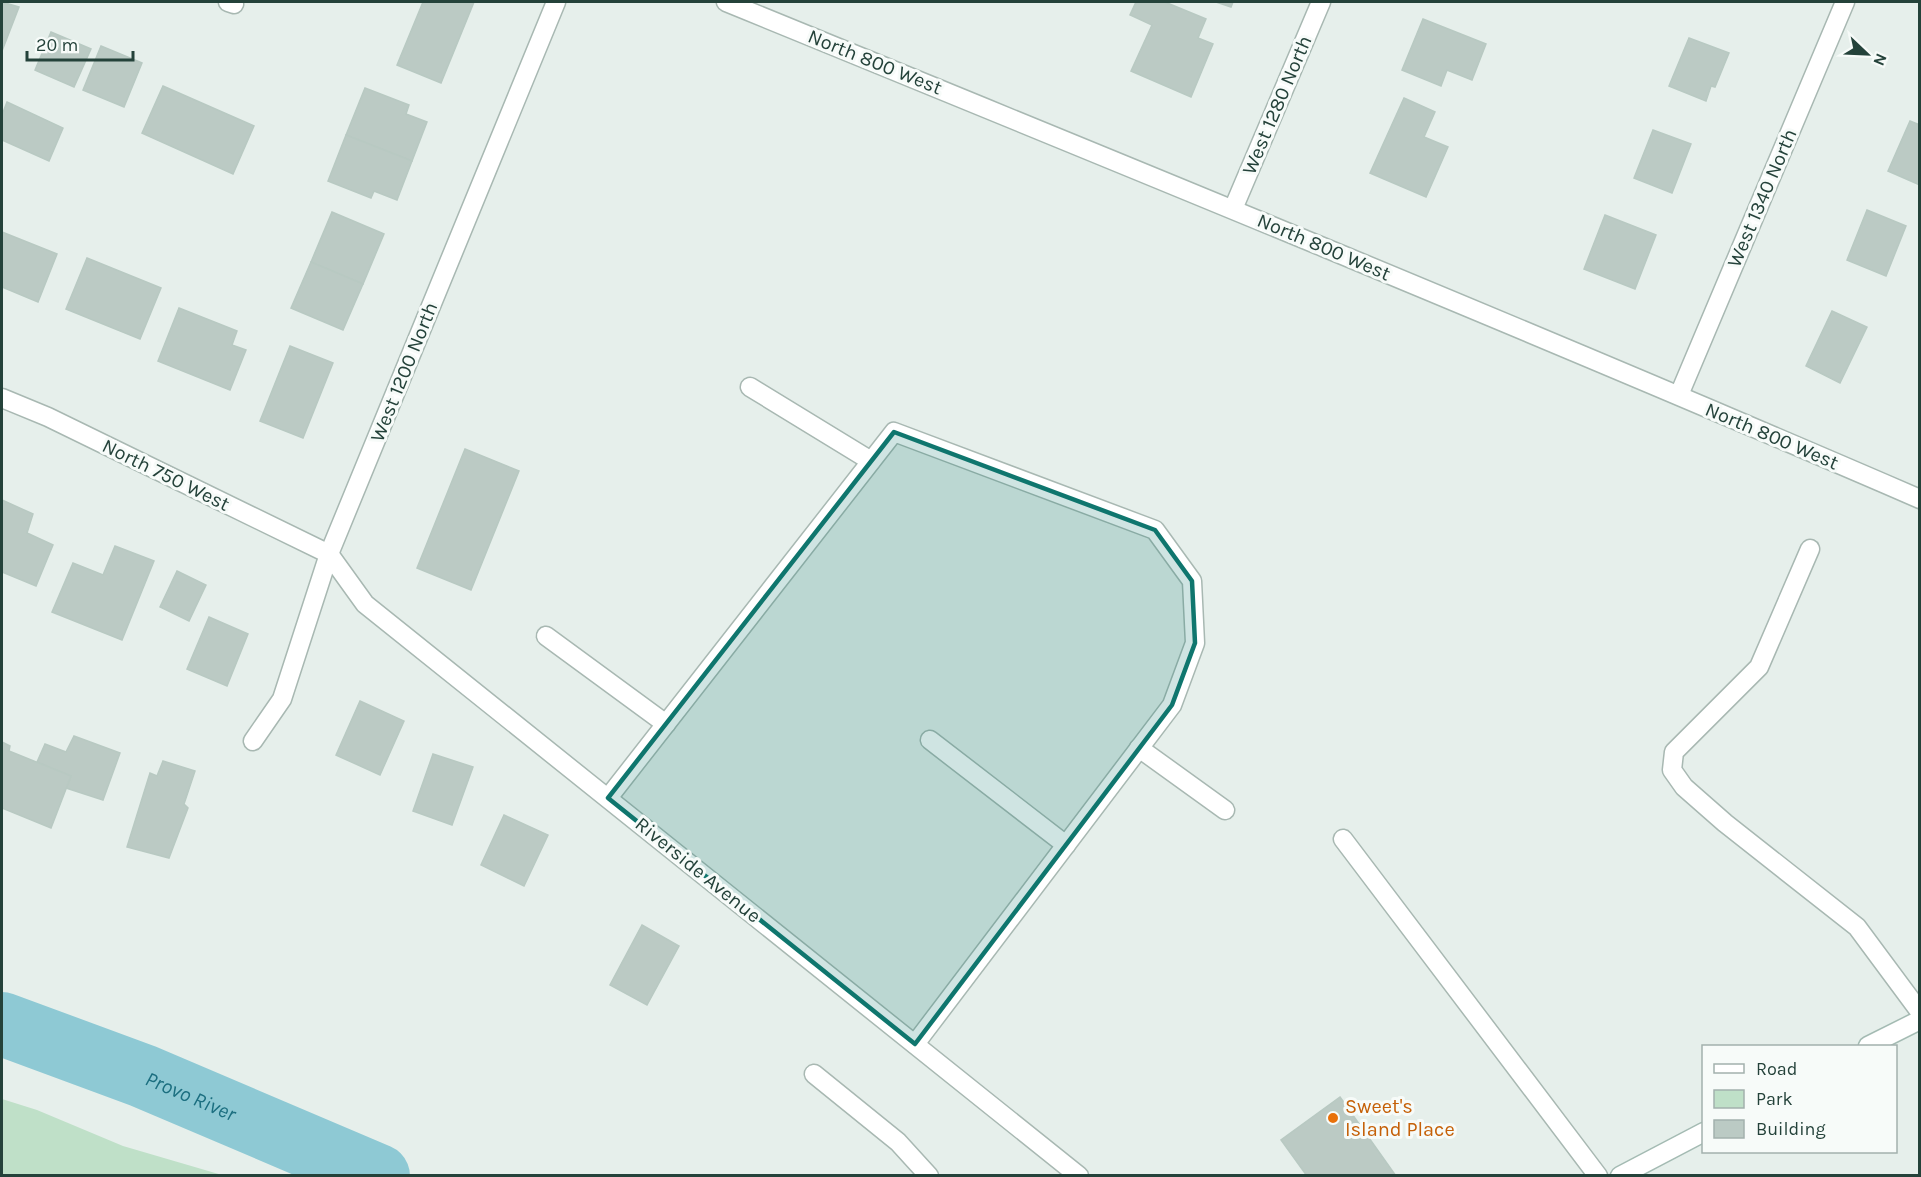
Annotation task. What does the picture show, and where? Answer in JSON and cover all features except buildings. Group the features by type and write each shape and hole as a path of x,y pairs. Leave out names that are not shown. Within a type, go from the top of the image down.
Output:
{"street":[{"name":"West 1200 North","path":"253,741 282,699 329,554 556,2"},
{"name":"North 800 West","path":"726,2 1233,208 1678,395 1920,500"},
{"name":"West 1280 North","path":"1233,208 1321,2"},
{"name":"West 1340 North","path":"1678,395 1845,2"},
{"path":"750,387 871,461"},
{"name":"North 750 West","path":"2,398 48,417 329,554"},
{"path":"608,798 894,432 1155,530 1192,581 1195,642 1172,705 915,1044"},
{"path":"1810,549 1759,667 1674,752 1672,770 1684,787 1725,823 1857,927 1920,1012"},
{"name":"Riverside Avenue","path":"329,554 365,604 1079,1176"},
{"path":"546,636 666,724"},
{"path":"930,740 1066,845"},
{"path":"1139,748 1225,810"},
{"path":"1343,838 1598,1176"},
{"path":"1872,1045 1920,1020"},
{"path":"814,1074 898,1142 929,1176"},
{"path":"1620,1176 1702,1133"}],"highlighted area":[{"path":"894,432 1155,530 1192,581 1195,643 1172,705 915,1044 608,798"}],"green space":[{"path":"2,1099 37,1110 123,1146 222,1175 2,1175"}],"waterway":[{"name":"Provo River","path":"2,1024 143,1076 378,1176"}],"place":[{"name":"Sweet's Island Place","path":"1333,1118"}]}
